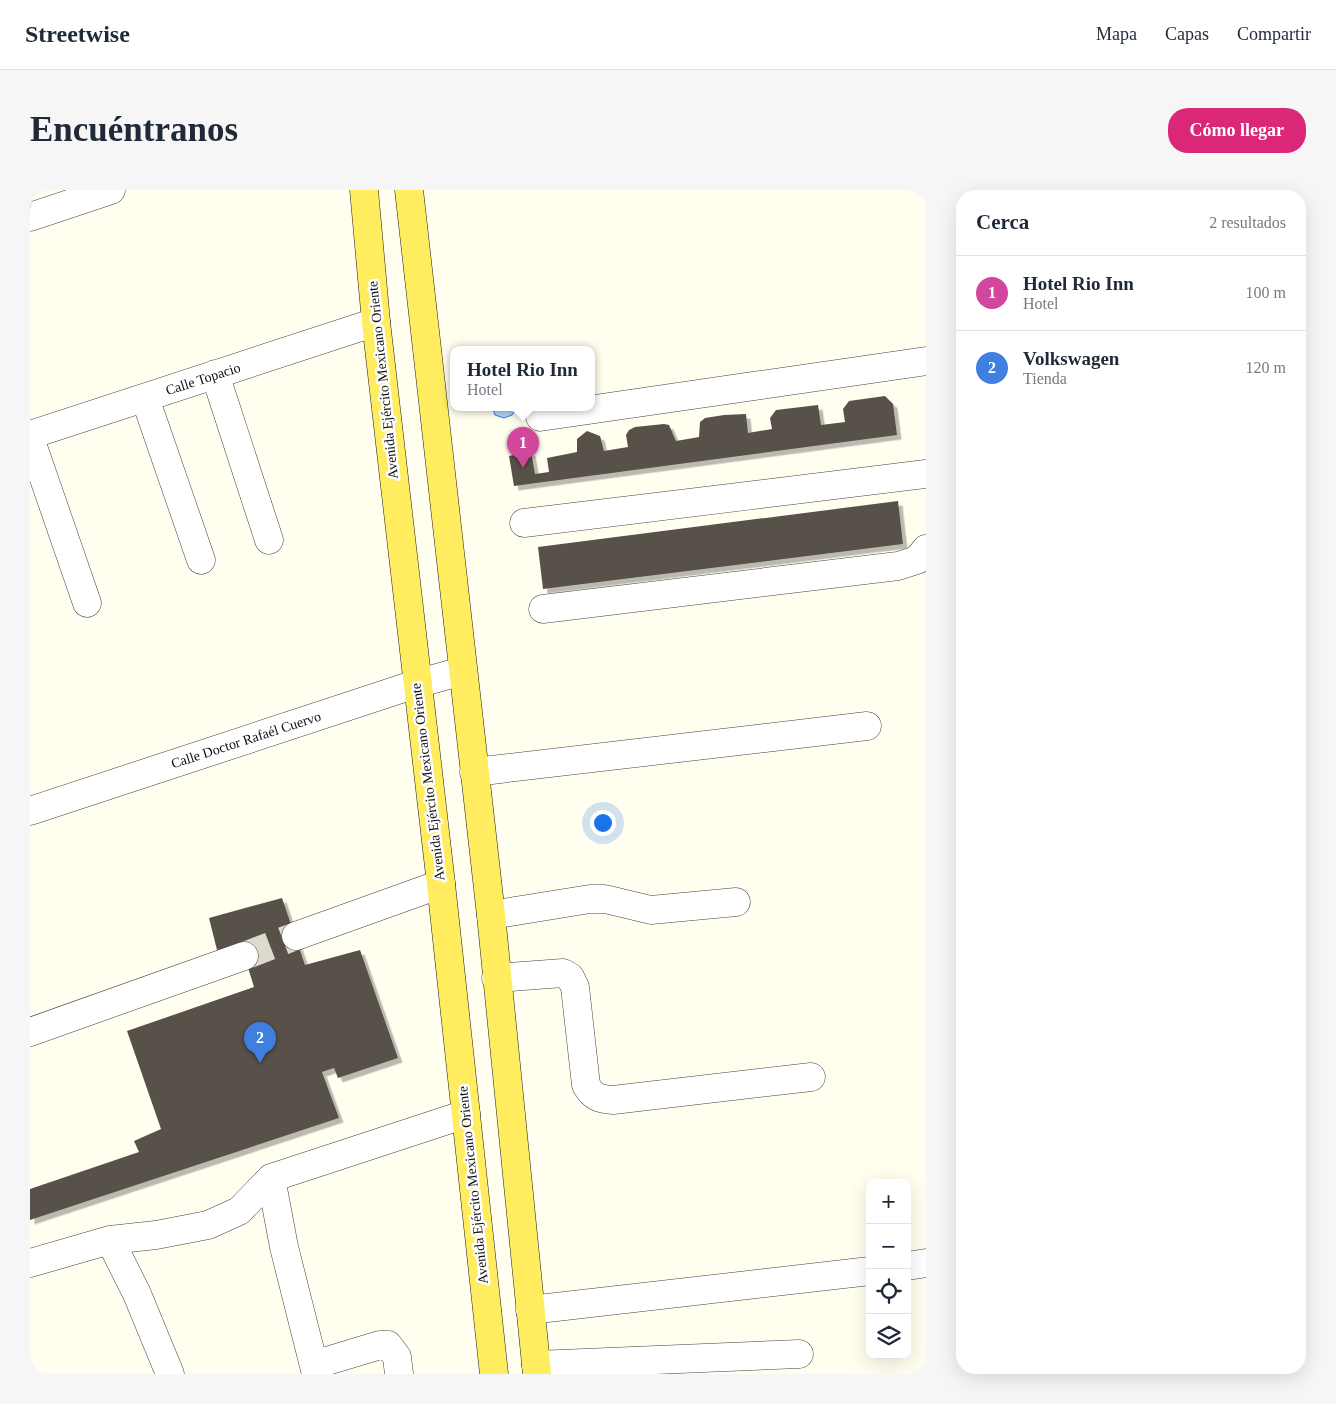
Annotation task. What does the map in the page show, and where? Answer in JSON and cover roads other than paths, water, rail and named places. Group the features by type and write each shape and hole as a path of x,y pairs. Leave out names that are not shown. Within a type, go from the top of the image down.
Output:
{"main road":[{"name":"Avenida Ejército Mexicano Oriente","path":"364,190 376,322 416,684 441,884 494,1374"},
{"path":"409,190 491,915 536,1370"}],"street":[{"path":"30,217 111,190"},
{"name":"Calle Topacio","path":"30,436 376,322"},
{"path":"595,409 926,361"},
{"path":"215,374 269,540"},
{"path":"145,398 201,560"},
{"path":"540,417 581,411"},
{"path":"30,436 87,603"},
{"path":"524,523 926,474"},
{"path":"543,610 898,566 917,560 926,549"},
{"name":"Calle Doctor Rafaél Cuervo","path":"30,811 416,684 462,671"},
{"path":"474,772 867,726"},
{"path":"296,936 441,884"},
{"path":"491,915 590,899 605,899 651,910 736,902"},
{"path":"30,1032 244,956"},
{"path":"496,978 563,973 570,977 575,987 586,1085 591,1093 600,1099 613,1100 811,1077"},
{"path":"30,1263 110,1240 156,1235 208,1224 239,1211 272,1178 466,1114"},
{"path":"272,1178 284,1248 315,1370 380,1344 388,1345 396,1357 399,1374"},
{"path":"110,1240 137,1294 170,1374"},
{"path":"911,1266 926,1264"},
{"path":"530,1310 866,1271"},
{"path":"536,1370 799,1354"}],"water":[{"path":"494,411 515,411 512,415 504,418 495,415"}],"tunnel":[{"path":"244,956 296,936"}],"place":[{"name":"Hotel Rio Inn","path":"523,468"},
{"name":"Volkswagen","path":"260,1063"}]}
